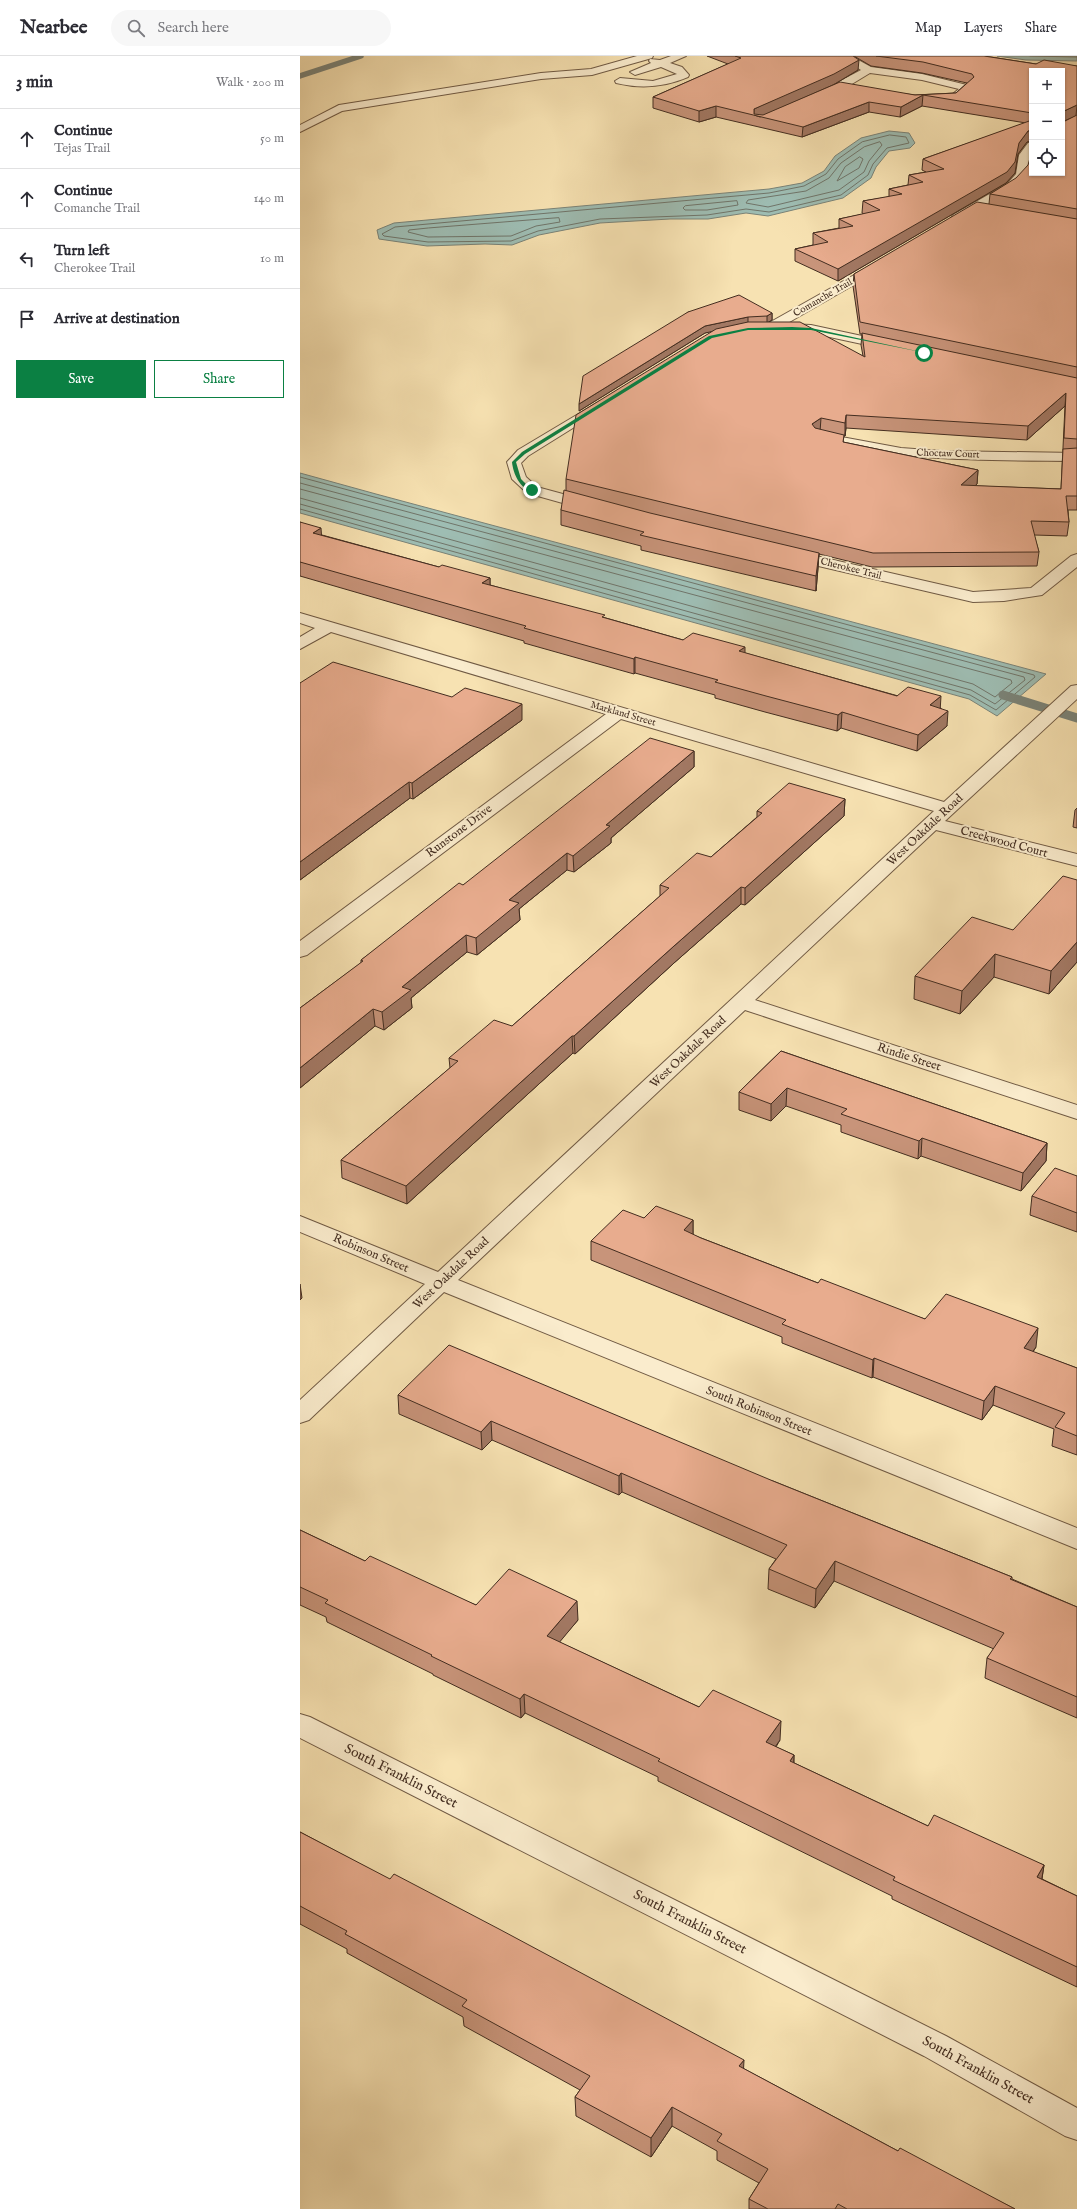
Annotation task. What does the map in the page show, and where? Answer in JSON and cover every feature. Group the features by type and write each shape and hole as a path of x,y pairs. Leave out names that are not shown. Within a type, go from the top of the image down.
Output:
{"street":[{"path":"300,129 339,108 491,84 545,80 611,78 662,63 680,56"},
{"path":"844,56 868,70 922,77 966,88 951,100 936,100"},
{"path":"545,80 598,71 645,57 678,69 684,75 674,80 647,84 632,84 611,78 598,71"},
{"path":"810,101 838,88 868,70"},
{"path":"838,88 854,91"},
{"path":"948,224 1010,186 1022,174 1025,155 1029,149"},
{"path":"974,208 989,210"},
{"name":"Comanche Trail","path":"741,331 770,328 888,260"},
{"path":"770,328 811,329 903,348"},
{"path":"604,510 532,490 519,479 514,462 524,453 610,399"},
{"name":"Choctaw Court","path":"820,437 901,452 942,455 1077,457"},
{"name":"Cherokee Trail","path":"779,552 973,597 1004,596 1036,592 1077,559"},
{"name":"Markland Street","path":"300,618 619,712 939,816"},
{"path":"300,644 328,627"},
{"name":"West Oakdale Road","path":"300,1414 939,816 1075,692"},
{"name":"Runstone Drive","path":"300,951 619,712"},
{"name":"Creekwood Court","path":"939,816 1077,860"},
{"name":"Rindie Street","path":"742,1002 1077,1112"},
{"name":"Robinson Street","path":"300,1223 441,1282"},
{"name":"South Robinson Street","path":"441,1282 1077,1539"},
{"name":"South Franklin Street","path":"300,1725 935,2046 1077,2125"}],"water":[{"path":"997,56 1077,56 1077,61 1026,60"},
{"path":"889,131 909,133 915,143 910,148 889,151 876,167 871,178 843,198 768,216 746,213 708,219 670,219 600,223 539,235 512,245 485,244 427,246 379,239 377,230 394,223 769,189 802,183 824,171 835,156 861,138"},
{"path":"300,473 1046,674 997,716 969,699 300,513"}],"building":[{"path":"735,56 853,56 859,60 834,74 754,109 754,114 763,115 840,82 915,95 956,93 974,77 972,74 923,62 876,56 984,56 1036,64 1044,60 1077,66 1077,105 1065,111 1065,68 1029,68 1029,113 923,95 901,107 869,102 803,127 716,106 699,111 653,97 741,58"},
{"path":"1077,115 1077,209 990,194 1016,178 1028,165 1029,162 1029,176 1065,176 1065,121"},
{"path":"1029,121 1029,131 1019,143 1015,162 1007,172 838,269 795,249 828,242 813,233 853,226 839,219 880,210 863,201 902,194 889,189 923,182 909,175 944,169 923,159"},
{"path":"977,202 1077,219 1077,367 860,322 854,274"},
{"path":"739,295 772,313 767,316 748,317 705,326 579,404 583,376 688,312"},
{"path":"748,322 800,322 865,357 862,333 1077,378 1077,439 1064,438 1066,393 1028,426 846,415 845,423 821,418 812,424 815,428 844,435 843,442 978,470 961,485 1061,489 1063,449 1077,448 1077,496 1066,496 1069,522 1031,521 1039,552 873,553 566,479 576,415 716,329"},
{"path":"564,490 650,513 819,553 816,576 640,535 644,532 561,510"},
{"path":"300,522 321,528 313,533 439,567 442,565 490,578 482,583 605,615 602,617 683,640 693,633 745,647 739,651 897,696 908,687 941,696 930,705 948,711 918,735 842,712 838,715 766,696 715,682 718,680 635,657 634,659 524,628 526,626 300,562"},
{"path":"333,662 452,697 465,688 522,704 412,783 409,782 300,862 300,683"},
{"path":"650,738 694,751 606,825 610,826 573,856 567,853 509,900 519,903 476,938 466,935 402,987 411,990 382,1012 373,1009 300,1068 300,1008 363,961 361,960 459,883 463,885"},
{"path":"789,783 845,799 745,888 741,887 674,946 406,1186 341,1160 458,1061 449,1058 494,1020 512,1026 669,888 660,885 697,853 711,857 762,813 757,811"},
{"path":"1063,876 1077,880 1077,942 1051,971 995,954 962,991 915,976 972,917 1013,930"},
{"path":"781,1051 1047,1143 1023,1173 922,1138 919,1141 841,1114 847,1109 787,1088 771,1104 739,1092"},
{"path":"1055,1168 1077,1176 1077,1213 1032,1196"},
{"path":"656,1206 693,1220 684,1230 701,1238 818,1283 821,1279 925,1319 946,1294 1038,1328 1024,1348 1077,1368 1077,1436 1055,1427 1065,1413 995,1386 984,1401 874,1358 873,1360 782,1324 786,1320 591,1241 623,1210 644,1218"},
{"path":"449,1345 773,1481 1012,1577 1010,1579 1077,1607 1077,1697 987,1658 1004,1633 835,1561 816,1589 769,1569 787,1545 621,1473 619,1476 491,1421 481,1432 398,1395"},
{"path":"300,1530 365,1561 370,1556 476,1605 509,1569 577,1601 547,1636 699,1707 713,1690 781,1721 766,1742 794,1755 790,1761 928,1826 934,1815 1044,1865 1037,1877 1077,1896 1077,1967 893,1880 895,1877 658,1761 660,1759 524,1694 520,1699 325,1603 328,1600 300,1587"},
{"path":"300,1832 390,1879 394,1874 499,1929 744,2060 739,2066 898,2151 900,2148 1015,2209 847,2209 838,2204 835,2209 768,2209 749,2199 768,2169 717,2141 722,2134 672,2107 651,2138 575,2097 590,2076 462,2006 467,2000 345,1934 347,1931 300,1906"}],"waterway":[{"path":"300,76 361,56"},
{"path":"1003,695 1077,718"}],"route":[{"path":"532,490 519,479 515,469 514,462 524,453 711,337 748,329 811,329 924,353"}]}
